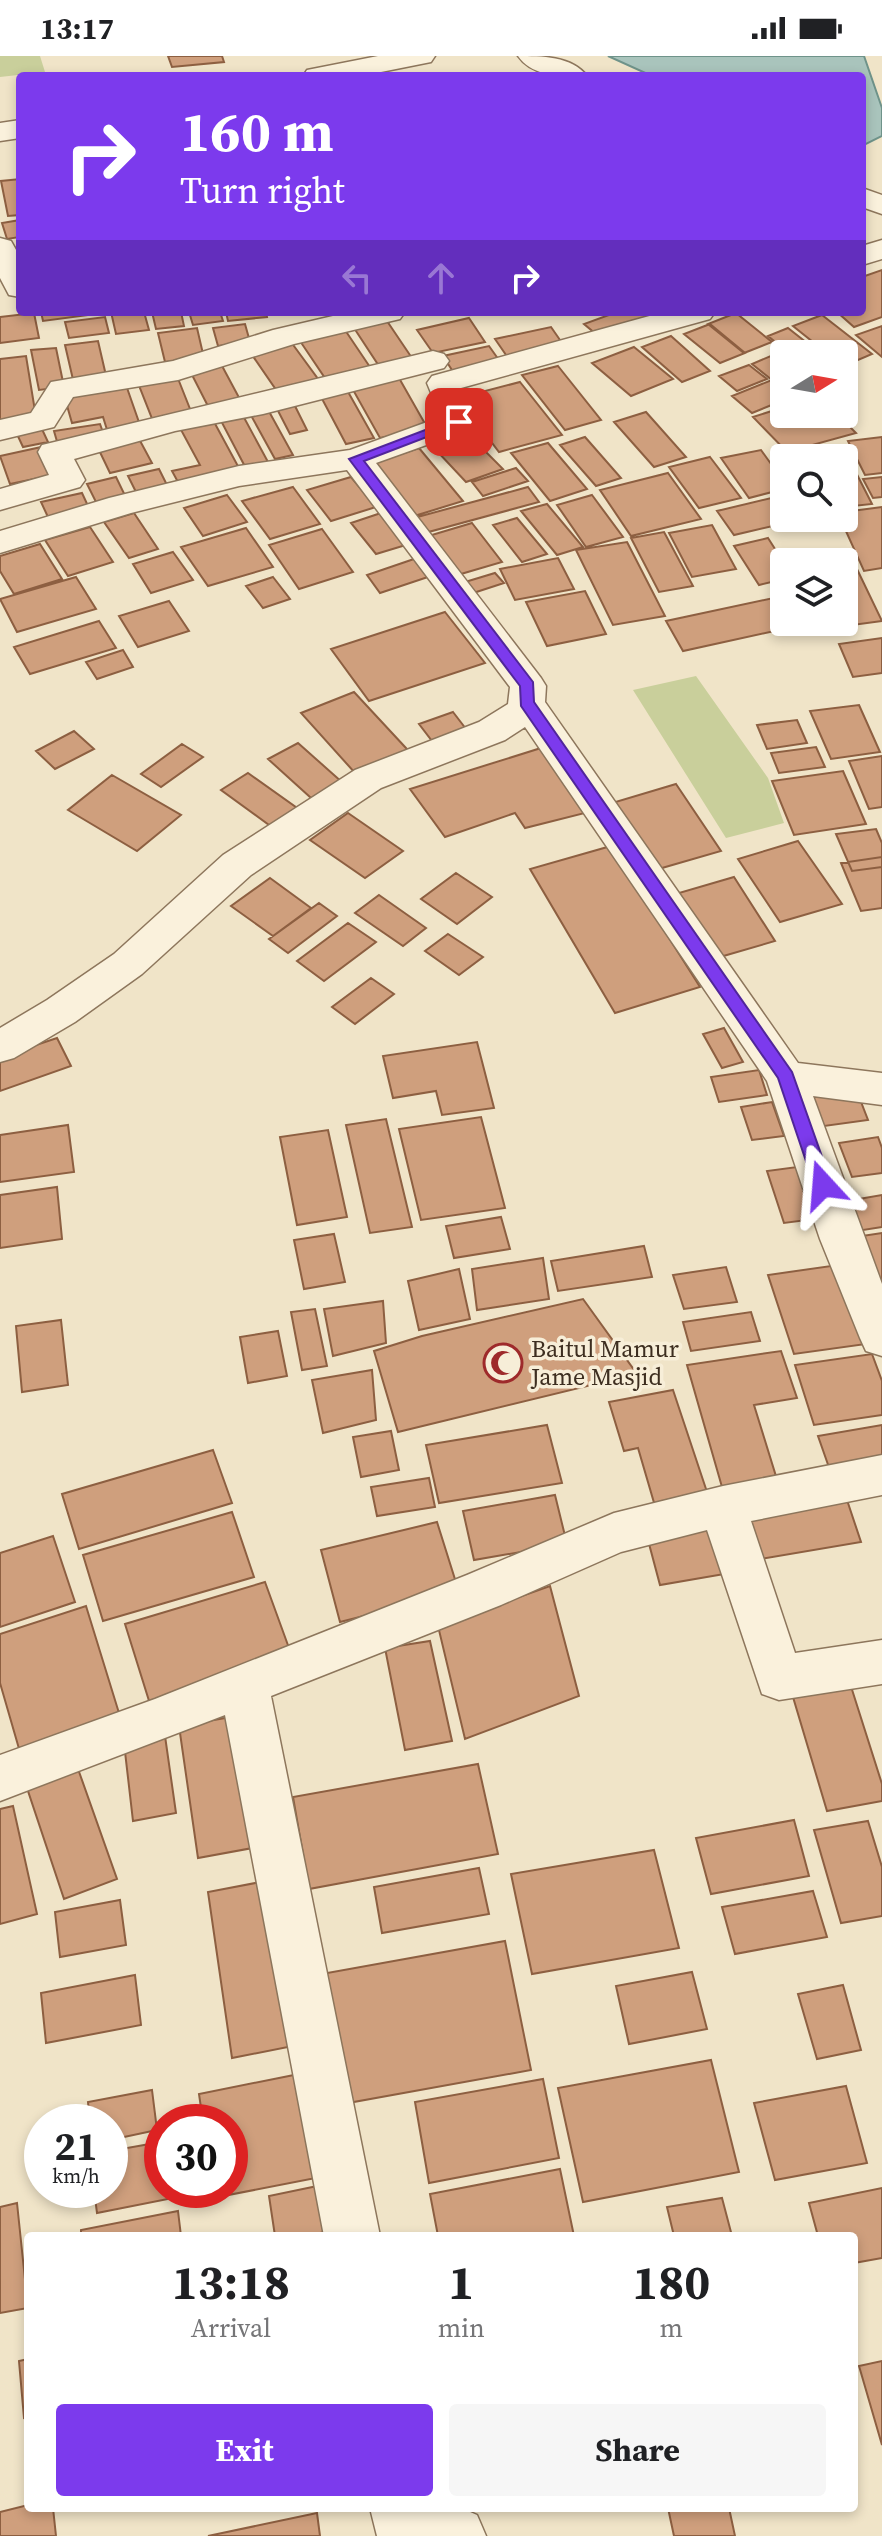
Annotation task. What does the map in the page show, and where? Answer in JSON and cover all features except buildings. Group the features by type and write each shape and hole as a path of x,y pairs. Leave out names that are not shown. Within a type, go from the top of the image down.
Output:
{"street":[{"path":"338,72 421,56"},
{"path":"532,56 565,72"},
{"path":"0,247 16,280"},
{"path":"0,430 43,420 62,389 178,370 284,337 416,338 655,316"},
{"path":"0,542 121,505 239,476 356,459 459,422 416,338"},
{"path":"0,500 68,480 54,452 86,447 169,422 263,404 416,338"},
{"path":"0,1047 61,1011 128,964 237,865 368,779 492,731 526,710 528,686 356,459"},
{"path":"526,702 786,1077 842,1239 882,1338"},
{"path":"786,1077 882,1089"},
{"path":"0,1778 168,1717 484,1590 614,1533 723,1506 882,1475"},
{"path":"723,1506 779,1678 882,1662"},
{"path":"244,1684 351,2232"},
{"path":"401,2512 402,2523 435,2528 456,2536"}],"green space":[{"path":"0,56 40,56 45,72 16,72 16,75 0,77"},
{"path":"696,676 768,778 784,823 726,838 633,690"}],"water":[{"path":"608,56 864,56 882,108 882,136 866,144 866,72 643,72"}],"place":[{"name":"Baitul Mamur Jame Masjid","path":"503,1363"}],"route":[{"path":"459,422 356,459 528,686 526,702 786,1077 823,1185"}]}
